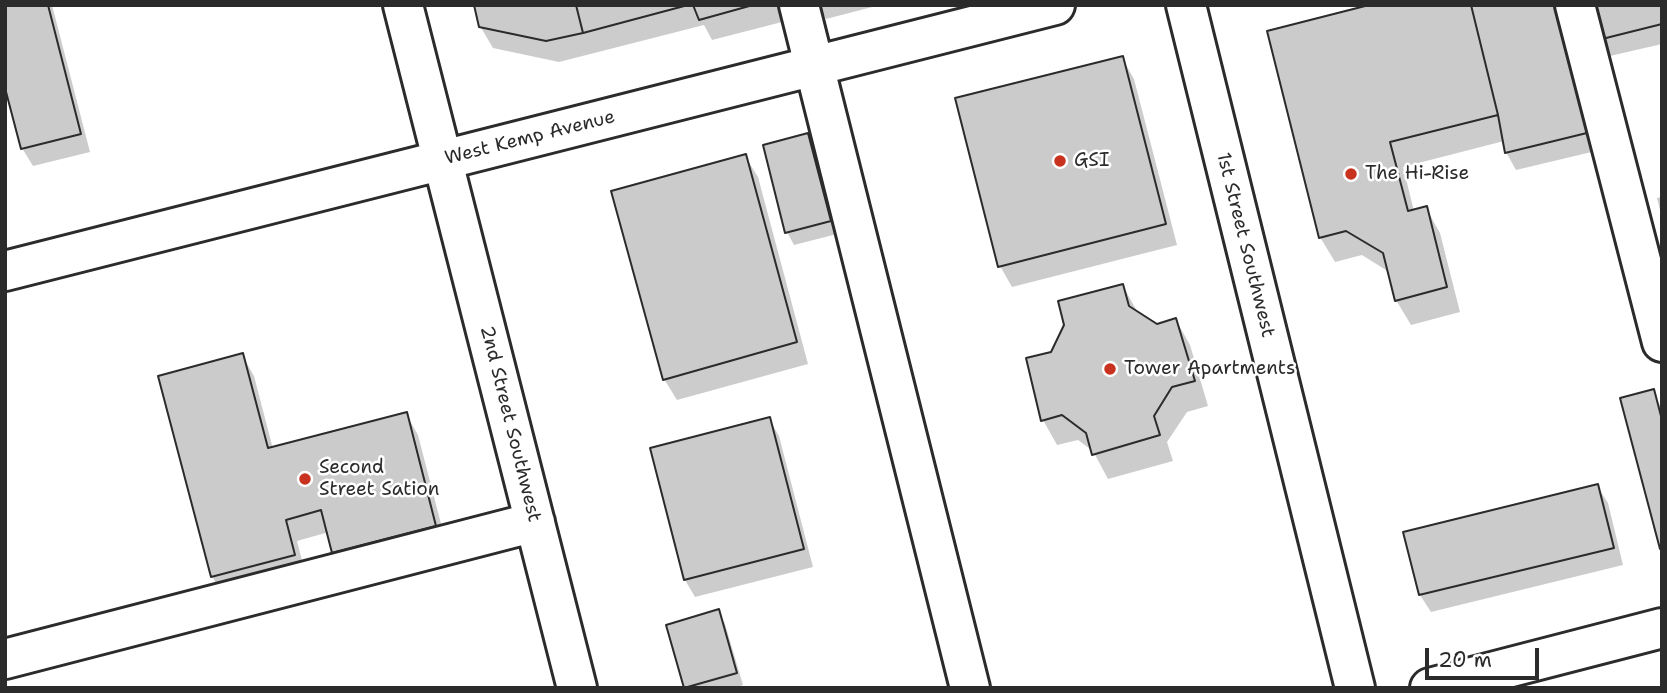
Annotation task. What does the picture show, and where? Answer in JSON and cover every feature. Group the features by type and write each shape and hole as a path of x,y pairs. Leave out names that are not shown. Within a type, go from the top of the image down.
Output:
{"street":[{"name":"2nd Street Southwest","path":"403,5 577,688"},
{"path":"799,5 970,688"},
{"name":"West Kemp Avenue","path":"5,271 1055,5"},
{"name":"1st Street Southwest","path":"1186,5 1355,688"},
{"path":"1575,5 1662,342"},
{"path":"5,659 535,522"},
{"path":"1430,688 1662,628"}],"building":[{"path":"5,5 48,5 81,134 21,149 5,88"},
{"path":"474,5 576,5 583,33 546,41 479,27"},
{"path":"576,5 688,5 583,33"},
{"path":"693,5 753,5 699,20"},
{"name":"The Hi-Rise","path":"1369,5 1471,5 1498,115 1390,142 1408,211 1427,206 1447,287 1395,301 1383,253 1346,231 1319,238 1267,31"},
{"path":"1471,5 1561,5 1591,132 1505,153"},
{"path":"1590,5 1662,5 1662,24 1598,40"},
{"name":"GSI","path":"1123,56 1166,224 998,267 955,98"},
{"path":"808,133 831,221 785,233 763,145"},
{"path":"746,154 797,342 663,380 611,191"},
{"name":"Tower Apartments","path":"1123,284 1129,306 1157,324 1176,318 1195,381 1172,387 1154,416 1160,435 1092,455 1086,433 1062,415 1041,421 1026,358 1051,352 1064,325 1058,301"},
{"name":"Second Street Sation","path":"243,353 268,448 407,412 436,526 332,553 321,510 286,520 295,555 211,577 158,376"},
{"path":"1654,389 1662,420 1662,549 1620,398"},
{"path":"770,417 804,549 684,580 650,448"},
{"path":"1598,484 1614,548 1419,595 1403,532"},
{"path":"719,609 737,673 684,688 666,625"}],"place":[{"name":"GSI","path":"1060,161"},
{"name":"The Hi-Rise","path":"1351,174"},
{"name":"Tower Apartments","path":"1110,369"},
{"name":"Second Street Sation","path":"305,479"}]}
